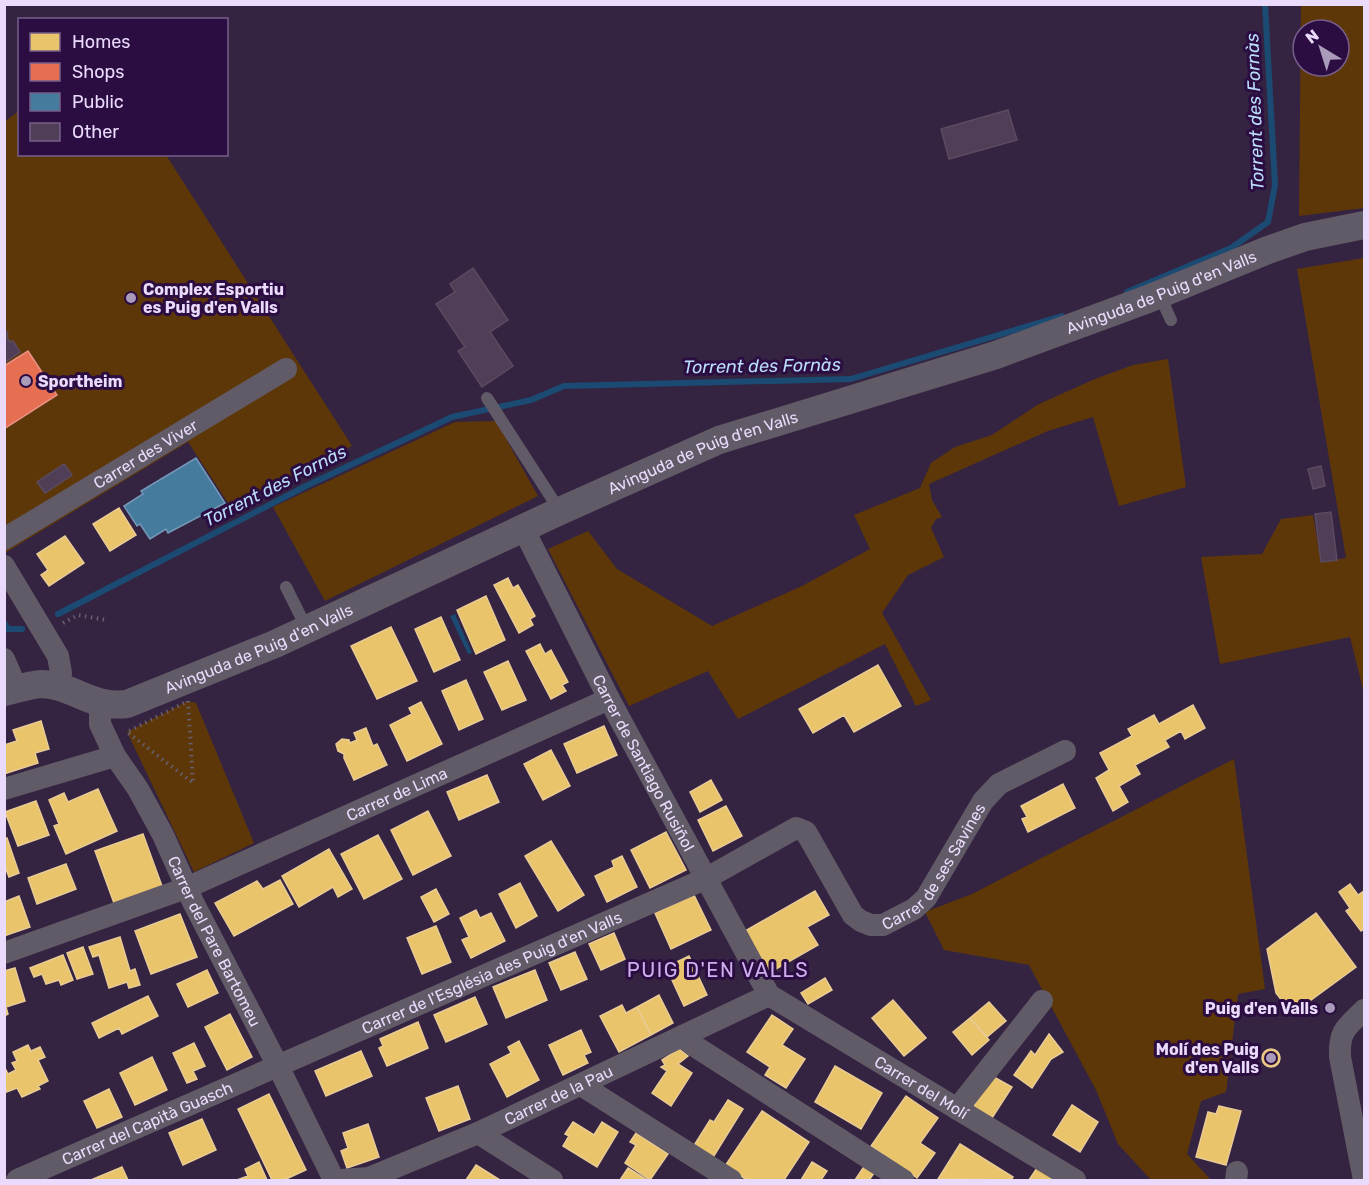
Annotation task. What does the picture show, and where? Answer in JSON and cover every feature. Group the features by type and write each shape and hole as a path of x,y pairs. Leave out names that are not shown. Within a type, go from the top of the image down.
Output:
{"street":[{"name":"Avinguda de Puig d'en Valls","path":"59,687 100,703 112,705 127,704 147,697 307,629 719,440 996,354 1165,307 1305,237 1365,225"},
{"name":"Carrer des Viver","path":"4,540 286,369"},
{"name":"Carrer de Santiago Rusiñol","path":"523,528 609,699 769,995"},
{"path":"4,566 58,656 61,673 59,687 43,684 11,691 4,659"},
{"name":"Carrer de Lima","path":"4,953 186,888 609,699"},
{"name":"Carrer del Pare Bartomeu","path":"100,703 100,724 115,756 138,789 163,835 186,888 334,1180"},
{"name":"Carrer de ses Savines","path":"705,879 796,828 806,832 853,915 871,925 883,925 914,909 926,898 983,801 999,784 1065,751"},
{"path":"4,789 115,756"},
{"name":"Carrer de l'Església des Puig d'en Valls","path":"278,1066 705,879"},
{"name":"Carrer de la Pau","path":"342,1180 371,1179 581,1085 769,995"},
{"name":"Carrer del Molí","path":"769,995 1075,1180"},
{"path":"957,1109 1042,1001"},
{"path":"1364,1180 1340,1057 1340,1039 1346,1028 1365,1010"},
{"path":"683,1036 693,1045 903,1180"},
{"name":"Carrer del Capità Guasch","path":"17,1180 278,1066"},
{"path":"581,1085 731,1180"},
{"path":"477,1133 552,1180"}],"lane":[{"path":"487,398 560,511"},
{"path":"286,587 307,629"}],"path":[{"path":"61,624 78,615 107,620"},
{"path":"188,700 191,748 193,783 127,732 188,700"}],"shaded area":[{"path":"1301,5 1364,5 1364,208 1299,216 1300,78 1351,78 1351,18 1301,18"},
{"name":"Complex Esportiu es Puig d'en Valls","path":"18,112 18,156 167,156 352,446 230,506 188,442 5,553 4,122"},
{"path":"1364,258 1364,693 1350,637 1220,664 1201,557 1262,554 1281,519 1313,515 1321,562 1346,558 1297,269"},
{"path":"1168,359 1186,487 1119,506 1093,417 1048,431 929,484 932,500 942,517 936,519 931,528 944,557 908,575 882,613 931,700 916,706 885,644 738,719 708,671 629,706 548,549 588,531 617,569 712,626 802,586 870,549 854,515 920,488 931,463 955,447 992,435 1039,404 1095,379 1133,365"},
{"path":"496,421 538,496 325,601 273,507 455,422"},
{"path":"188,701 196,703 254,843 194,872 127,732"},
{"path":"1234,759 1265,989 1238,994 1226,1092 1201,1101 1187,1154 1211,1180 1151,1180 1118,1144 1096,1090 1029,965 944,950 925,912 972,894"}],"water":[{"path":"455,614 472,653 468,654 450,616"}],"building: Homes":[{"path":"119,508 136,535 110,551 93,524"},
{"path":"65,536 84,563 49,586 41,575 48,570 37,554"},
{"path":"508,578 513,588 518,585 535,616 530,619 533,625 519,633 494,585"},
{"path":"486,596 505,640 476,654 457,610"},
{"path":"441,617 460,660 434,672 415,629"},
{"path":"391,627 417,681 377,699 351,646"},
{"path":"540,644 545,654 551,650 568,682 562,685 566,691 551,699 526,651"},
{"path":"508,661 526,700 502,710 484,672"},
{"path":"878,665 901,706 854,732 844,715 813,733 799,709"},
{"path":"466,680 483,719 459,730 442,691"},
{"path":"421,702 442,744 407,761 390,725 412,714 409,708"},
{"path":"1193,705 1205,728 1185,739 1181,731 1165,740 1169,747 1135,765 1140,774 1119,786 1128,802 1113,811 1096,778 1109,770 1100,753 1132,736 1128,729 1154,715 1159,724"},
{"path":"41,721 49,749 35,753 38,763 4,774 4,745 17,741 13,730"},
{"path":"604,726 617,755 577,773 564,744"},
{"path":"366,728 373,746 377,744 387,765 354,780 344,754 338,751 336,744 342,739 349,740 350,743 357,740 354,733"},
{"path":"551,750 570,786 543,800 524,764"},
{"path":"487,775 499,802 459,820 447,792"},
{"path":"711,780 722,800 700,812 690,792"},
{"path":"1063,784 1075,808 1028,832 1022,819 1027,817 1021,806"},
{"path":"98,789 117,831 66,854 54,826 59,824 49,800 64,793 68,802"},
{"path":"36,801 49,835 18,846 5,812"},
{"path":"726,806 742,836 713,851 698,820"},
{"path":"428,811 451,856 413,875 391,830"},
{"path":"666,832 686,870 650,888 631,850"},
{"path":"143,834 162,886 114,903 95,851"},
{"path":"378,835 402,879 364,899 341,854"},
{"path":"7,838 19,873 9,877 4,864 4,839"},
{"path":"551,841 584,895 558,911 525,856"},
{"path":"329,849 352,889 338,897 333,887 299,907 282,876"},
{"path":"622,856 637,887 607,902 595,876 614,867 612,861"},
{"path":"66,864 76,889 37,904 28,878"},
{"path":"280,880 293,904 234,936 215,903 257,881 263,889"},
{"path":"520,883 537,916 516,928 499,894"},
{"path":"1350,884 1358,895 1364,891 1364,929 1361,931 1346,911 1350,908 1339,892"},
{"path":"436,889 449,914 434,922 421,897"},
{"path":"815,891 829,915 807,927 818,945 769,973 745,931"},
{"path":"694,895 711,930 671,949 655,913"},
{"path":"19,896 30,927 4,936 4,902"},
{"path":"476,910 480,918 491,913 505,941 471,958 462,940 469,937 460,918"},
{"path":"1316,913 1356,967 1292,1014 1276,993 1267,949"},
{"path":"180,914 197,957 151,974 135,931"},
{"path":"436,926 451,962 422,974 407,938"},
{"path":"614,933 625,959 601,970 589,944"},
{"path":"120,937 130,971 135,969 140,985 129,988 127,982 109,988 99,955 93,957 89,947"},
{"path":"83,947 93,974 77,979 67,953"},
{"path":"575,952 587,979 561,990 549,963"},
{"path":"63,955 73,980 61,985 59,980 46,984 42,974 34,977 30,968"},
{"path":"689,956 707,995 684,1006 666,967"},
{"path":"15,968 25,1001 6,1007 8,1014 4,1016 4,971"},
{"path":"207,970 218,993 188,1007 177,984"},
{"path":"535,970 547,1000 506,1018 493,987"},
{"path":"825,978 832,990 808,1004 801,993"},
{"path":"659,995 673,1023 651,1035 637,1007"},
{"path":"148,996 158,1016 122,1034 119,1028 99,1038 92,1023"},
{"path":"475,997 487,1024 446,1042 434,1015"},
{"path":"893,1000 926,1038 904,1056 872,1018"},
{"path":"989,1002 1006,1021 987,1037 970,1018"},
{"path":"622,1005 626,1013 637,1007 651,1035 619,1052 600,1016"},
{"path":"230,1014 252,1057 227,1070 205,1027"},
{"path":"772,1015 793,1029 782,1045 805,1059 786,1088 765,1075 770,1067 747,1052"},
{"path":"970,1018 989,1040 972,1055 953,1032"},
{"path":"418,1022 428,1048 387,1066 379,1048 383,1046 380,1039"},
{"path":"581,1030 591,1052 584,1055 588,1063 563,1075 549,1045"},
{"path":"1049,1034 1063,1052 1051,1059 1032,1088 1014,1075 1031,1051 1035,1055"},
{"path":"519,1041 539,1080 507,1097 490,1064 511,1053 508,1047"},
{"path":"194,1043 205,1066 193,1071 197,1079 187,1083 173,1053"},
{"path":"28,1045 31,1051 40,1047 45,1057 38,1060 48,1081 38,1086 40,1089 22,1097 17,1088 4,1093 4,1066 8,1074 16,1070 12,1063 17,1061 13,1052"},
{"path":"679,1049 688,1056 678,1064 692,1073 671,1106 652,1093 667,1071 661,1067 665,1065 662,1060"},
{"name":"Molí des Puig d'en Valls","path":"1271,1049 1277,1052 1280,1058 1277,1064 1271,1067 1265,1064 1262,1058 1265,1052"},
{"path":"361,1051 372,1076 326,1096 315,1071"},
{"path":"152,1057 167,1090 135,1105 120,1073"},
{"path":"835,1066 882,1093 861,1129 815,1102"},
{"path":"992,1076 1012,1087 992,1118 973,1107"},
{"path":"458,1086 470,1119 439,1131 426,1098"},
{"path":"109,1089 122,1117 97,1128 84,1101"},
{"path":"269,1094 306,1170 284,1180 272,1180 238,1109"},
{"path":"906,1096 938,1118 920,1143 935,1153 917,1178 871,1146"},
{"path":"728,1100 743,1109 712,1159 693,1147 710,1120 714,1122"},
{"path":"1072,1105 1098,1122 1080,1152 1053,1135"},
{"path":"1219,1106 1241,1111 1226,1165 1196,1157 1208,1112 1216,1114"},
{"path":"762,1111 809,1142 784,1180 747,1180 725,1166"},
{"path":"202,1119 216,1150 183,1165 169,1133"},
{"path":"573,1122 594,1135 602,1122 618,1132 597,1167 563,1146 569,1136 565,1134"},
{"path":"368,1124 379,1157 347,1168 341,1151 348,1148 343,1133"},
{"path":"636,1133 668,1154 650,1180 625,1163 636,1145 630,1142"},
{"path":"960,1144 1013,1177 1011,1180 938,1179"},
{"path":"259,1162 267,1180 237,1180 248,1176 245,1169"},
{"path":"812,1162 827,1171 821,1180 801,1180"},
{"path":"476,1165 500,1180 466,1180"},
{"path":"865,1165 875,1172 869,1180 855,1180"},
{"path":"122,1167 128,1180 91,1180"},
{"path":"628,1168 647,1180 620,1180"},
{"path":"1037,1168 1056,1180 1029,1180"}],"building: Shops":[{"name":"Sportheim","path":"28,351 57,395 4,429 4,366"}],"building: Public":[{"path":"196,458 225,503 168,533 166,529 150,539 140,524 137,526 124,506 143,494 141,491"}],"building: Other":[{"path":"1008,110 1017,140 949,159 941,129"},
{"path":"473,268 508,320 490,332 513,366 482,387 458,351 465,347 436,304 455,292 450,284"},
{"path":"4,329 10,342 13,341 20,352 7,361 4,357"},
{"path":"64,464 72,475 45,493 37,482"},
{"path":"1321,466 1325,486 1313,489 1308,469"},
{"path":"1331,512 1337,560 1321,562 1315,514"}],"waterway":[{"name":"Torrent des Fornàs","path":"1127,292 1231,248 1268,222 1275,185 1265,4"},
{"name":"Torrent des Fornàs","path":"58,614 306,486 452,417 531,400 564,386 851,379 1062,316"},
{"name":"Torrent des Fornàs","path":"4,623 8,629 22,629"}],"place":[{"name":"Complex Esportiu es Puig d'en Valls","path":"131,298"},
{"name":"Sportheim","path":"26,381"},
{"name":"Puig d'en Valls","path":"1330,1008"},
{"name":"Molí des Puig d'en Valls","path":"1271,1058"}],"district":[{"name":"PUIG D'EN VALLS","path":"718,970"}]}
